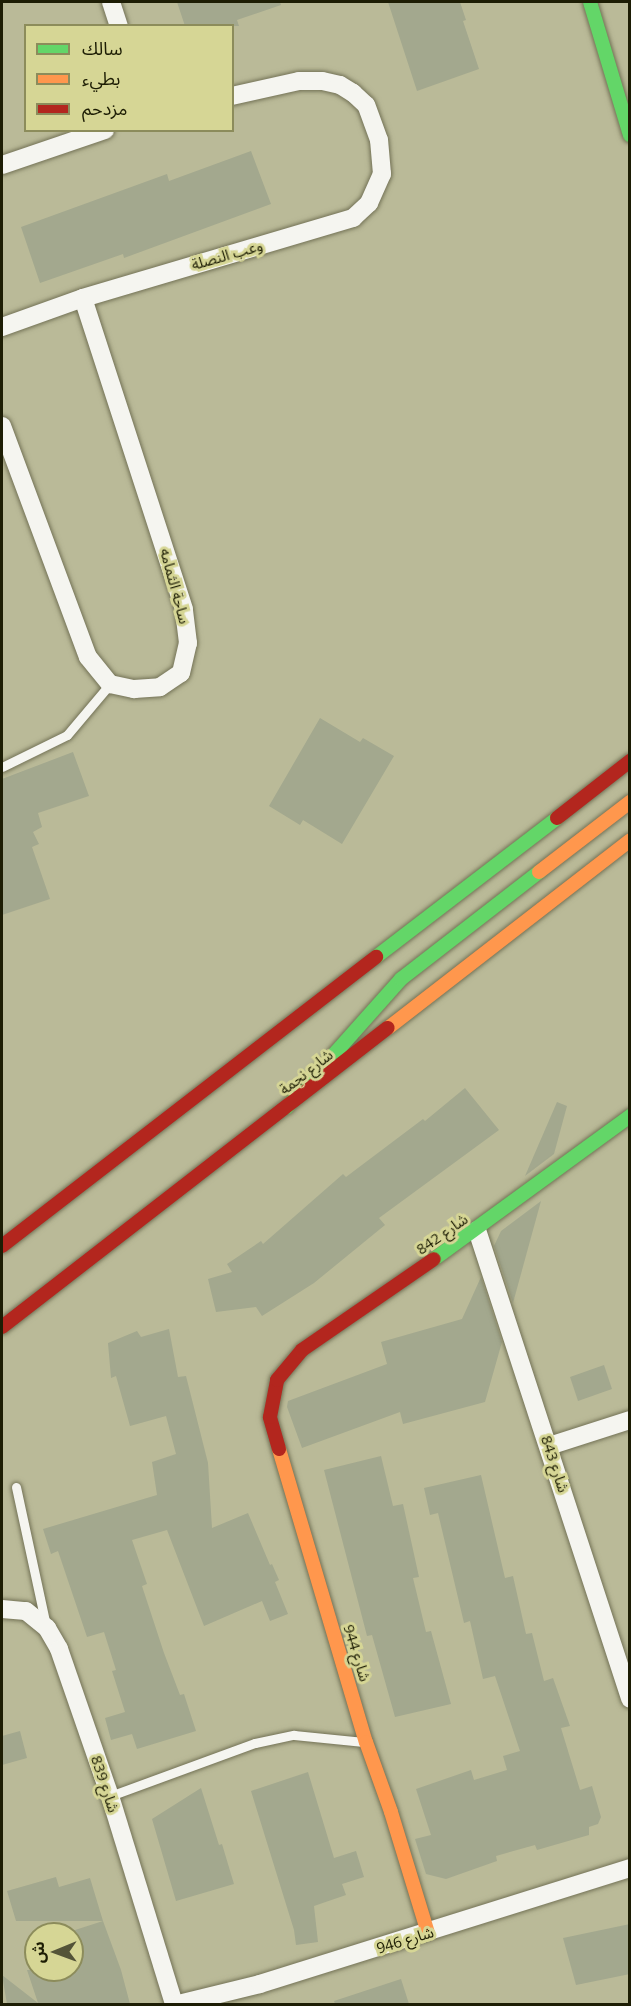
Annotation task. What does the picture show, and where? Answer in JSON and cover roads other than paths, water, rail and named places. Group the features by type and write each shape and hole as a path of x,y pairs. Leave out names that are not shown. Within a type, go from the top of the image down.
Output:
{"main road":[{"path":"590,2 630,135"},
{"path":"2,1246 630,761"},
{"path":"287,1107 401,979 630,802"},
{"name":"شارع نجمة","path":"2,1327 630,840"},
{"name":"شارع 842","path":"277,1380 302,1350 477,1230 630,1116"},
{"name":"شارع 944","path":"277,1380 270,1418 366,1742 391,1812 428,1933"}],"street":[{"path":"111,2 118,24"},
{"name":"وعب النصلة","path":"2,327 83,297 353,218 369,203 382,174 374,123 366,105 353,93 340,86 322,81 299,81 234,96"},
{"path":"2,165 99,132"},
{"name":"ساحة الثمامه","path":"83,297 184,609 188,644 181,673 160,687 134,689 110,684"},
{"path":"2,426 88,657 110,684"},
{"name":"شارع 843","path":"477,1230 630,1699"},
{"path":"549,1446 630,1420"},
{"name":"شارع 839","path":"2,1609 26,1611 47,1628 59,1649 110,1796 163,1970"},
{"name":"شارع 946","path":"163,1970 176,2004 252,1986 428,1933 630,1868"}],"lane":[{"path":"2,766 68,735 110,684"},
{"path":"16,1487 47,1628"},
{"path":"110,1796 255,1743 294,1735 366,1742"}]}
